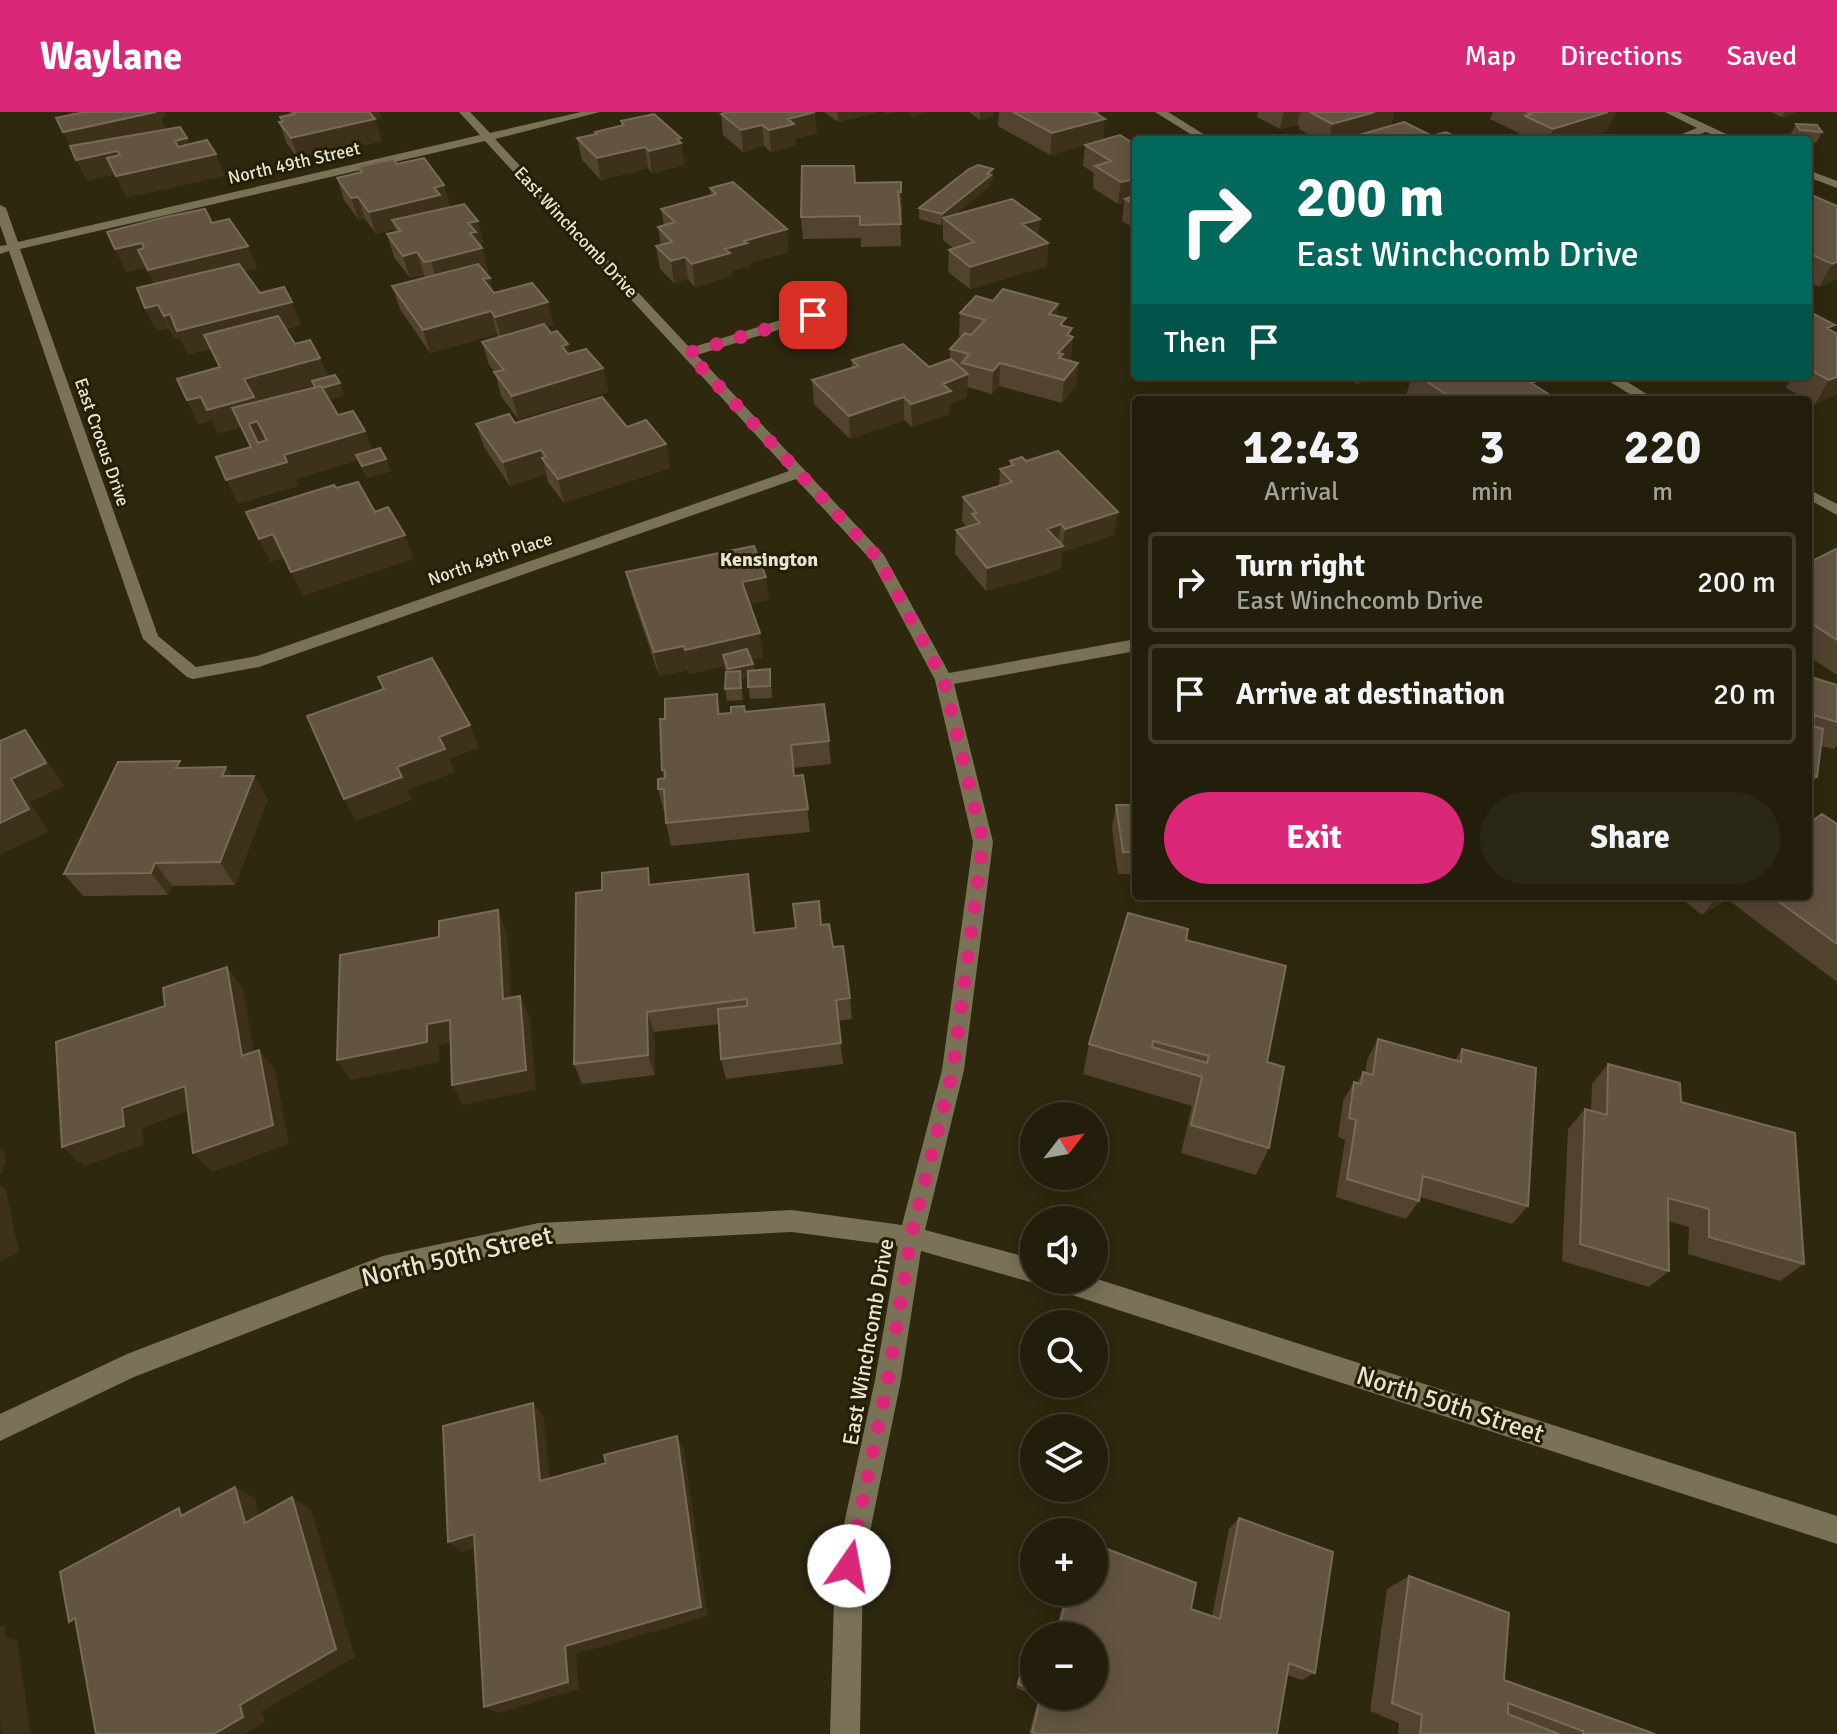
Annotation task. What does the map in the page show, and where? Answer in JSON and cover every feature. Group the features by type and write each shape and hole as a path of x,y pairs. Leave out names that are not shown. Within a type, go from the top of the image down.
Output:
{"street":[{"name":"East Winchcomb Drive","path":"464,112 878,558 944,680 983,842 953,1070 911,1237 888,1380 849,1566 845,1734"},
{"name":"North 49th Street","path":"7,248 595,112"},
{"path":"1160,112 1201,136"},
{"path":"1670,112 1725,136"},
{"path":"1684,136 1707,128"},
{"path":"1812,175 1837,185"},
{"name":"East Crocus Drive","path":"0,208 7,248 151,639 193,673"},
{"path":"688,353 841,306"},
{"path":"1615,380 1642,396"},
{"name":"North 49th Place","path":"193,673 259,661 799,473"},
{"path":"1812,495 1837,510"},
{"path":"944,680 1132,646"},
{"name":"North 50th Street","path":"0,1428 127,1367 383,1268 539,1234 792,1221 911,1237 1020,1267"},
{"name":"North 50th Street","path":"1106,1294 1837,1530"}],"building":[{"path":"79,112 156,112 63,132 56,118"},
{"path":"293,112 369,112 375,119 291,138 279,122 283,121 280,117"},
{"path":"815,112 788,119 794,124 769,130 762,125 741,130 721,114"},
{"path":"1013,112 1098,112 1095,113 1105,119 1052,133"},
{"path":"1310,112 1375,112 1332,124"},
{"path":"1527,112 1608,112 1553,129 1525,116 1531,114"},
{"path":"654,114 681,138 677,139 681,143 597,158 577,138 624,125 621,121"},
{"path":"1404,122 1432,136 1356,136"},
{"path":"1796,124 1817,125 1822,132 1800,130"},
{"path":"180,127 187,138 175,141 178,147 207,140 216,154 116,176 107,158 120,155 117,151 76,160 70,146"},
{"path":"1446,132 1454,136 1432,136"},
{"path":"1120,135 1132,142 1132,180 1121,182 1095,166 1111,161 1085,145"},
{"path":"424,158 444,185 434,188 440,195 369,212 358,197 351,198 337,178 362,172 358,167 393,159 397,164"},
{"path":"978,165 993,169 987,174 991,175 942,214 919,208 969,169"},
{"path":"802,166 854,166 855,183 901,182 901,192 898,192 901,224 860,225 860,216 801,217"},
{"path":"733,182 787,229 744,241 747,243 725,249 730,253 692,264 685,257 671,261 656,246 672,242 658,227 675,222 661,209 716,194 710,188"},
{"path":"1812,197 1837,206 1837,262 1832,264 1812,255"},
{"path":"1012,199 1040,219 1022,224 1048,243 970,267 949,250 974,242 943,218"},
{"path":"464,204 478,221 468,223 476,232 470,233 482,248 424,262 417,252 403,256 387,234 401,231 392,220"},
{"path":"205,209 212,223 229,219 248,246 148,270 138,250 144,248 142,243 115,249 107,232 165,217"},
{"path":"239,264 260,293 284,287 292,302 177,331 170,314 164,316 158,305 145,308 137,288"},
{"path":"478,264 490,278 483,279 494,293 532,283 548,302 495,317 491,311 423,330 392,286"},
{"path":"1003,289 1058,304 1049,314 1066,318 1060,325 1072,328 1067,335 1073,337 1058,353 1063,354 1059,358 1078,363 1064,380 1000,363 993,371 962,363 969,354 950,349 965,333 971,335 985,320 960,313 976,296 993,301"},
{"path":"1812,313 1835,325 1827,328 1837,334 1837,377 1829,380 1812,371"},
{"path":"278,316 295,344 310,340 320,358 244,379 254,397 207,410 201,397 187,400 177,379 220,367 204,335"},
{"path":"544,324 551,333 557,331 568,344 562,346 568,354 586,349 603,368 512,396 494,372 504,370 482,342"},
{"path":"903,344 929,367 951,359 968,374 943,384 951,391 911,404 904,397 849,416 812,380 858,366 852,360"},
{"path":"335,375 340,383 322,388 315,387 312,381"},
{"path":"1425,380 1534,380 1531,383 1552,396 1448,396"},
{"path":"321,386 338,415 353,411 365,431 284,455 287,462 226,480 216,457 251,447 232,408","holes":["257,421 267,440 258,443 249,424"]},
{"path":"602,397 627,427 646,420 666,444 558,479 542,458 546,457 541,450 503,462 476,424 509,414 515,423"},
{"path":"380,448 386,459 362,466 356,455"},
{"path":"1058,451 1118,512 1065,529 1061,524 1047,529 1063,546 987,568 956,530 980,523 972,514 977,513 963,497 1012,482 1000,469 1014,465 1010,461 1022,457 1026,461"},
{"path":"358,482 375,512 388,507 405,535 291,572 273,534 259,539 246,512 334,485 336,488"},
{"path":"754,546 766,577 742,582 760,633 685,650 684,646 654,652 626,572"},
{"path":"1837,549 1837,640 1812,624 1812,561"},
{"path":"747,649 753,664 728,669 723,655"},
{"path":"432,658 470,725 439,737 445,749 397,767 402,777 344,799 307,716 384,689 378,677"},
{"path":"770,669 770,686 748,687 748,671"},
{"path":"740,671 741,688 725,689 726,672"},
{"path":"1812,677 1837,685 1837,722 1814,715 1813,726 1823,729 1817,777 1812,775"},
{"path":"717,694 718,714 731,713 731,707 744,706 745,712 824,704 829,741 791,745 794,776 803,775 808,809 666,823 664,789 658,789 658,779 665,778 660,719 665,719 665,699"},
{"path":"25,730 46,763 11,779 29,809 0,823 0,741"},
{"path":"180,761 176,768 226,767 222,776 254,776 220,862 155,863 151,873 64,874 118,762"},
{"path":"1116,805 1132,805 1132,852 1123,852"},
{"path":"1822,814 1837,824 1837,944 1776,900 1812,900 1812,821"},
{"path":"648,868 649,885 748,874 754,933 796,928 793,904 819,901 821,925 829,924 833,947 843,946 850,998 836,1000 841,1043 721,1059 718,1009 747,1006 747,999 647,1012 648,1055 574,1064 576,893 602,890 602,873"},
{"path":"498,910 503,999 520,996 526,1070 452,1085 450,1020 427,1024 427,1042 337,1060 340,955 439,937 439,921"},
{"path":"1128,913 1188,929 1186,940 1286,966 1267,1062 1284,1067 1269,1148 1191,1125 1202,1077 1089,1044","holes":["1153,1041 1209,1056 1207,1063 1152,1047"]},
{"path":"227,967 242,1056 259,1050 273,1125 193,1153 185,1086 122,1108 124,1126 62,1147 56,1042 165,1006 163,988"},
{"path":"1378,1039 1461,1062 1462,1049 1536,1068 1528,1206 1423,1176 1419,1201 1347,1179 1356,1120 1349,1118 1354,1082 1361,1084 1363,1072 1373,1075"},
{"path":"1608,1064 1680,1083 1681,1102 1795,1133 1804,1264 1709,1237 1709,1209 1668,1198 1669,1271 1580,1244 1585,1109 1607,1115"},
{"path":"533,1403 540,1481 606,1463 604,1455 677,1436 701,1607 565,1646 568,1682 484,1707 474,1534 448,1542 443,1426"},
{"path":"235,1487 245,1523 292,1497 336,1649 240,1705 243,1717 214,1734 96,1734 75,1618 69,1622 60,1572 179,1508 181,1516"},
{"path":"1239,1518 1333,1552 1315,1673 1289,1663 1277,1734 1032,1732 1038,1710 1108,1710 1108,1622 1060,1622 1064,1606 1108,1606 1108,1549 1196,1583 1191,1609 1220,1619"},
{"path":"1409,1576 1509,1613 1504,1680 1655,1734 1583,1734 1583,1731 1508,1703 1508,1714 1559,1734 1420,1734 1422,1715 1392,1703"}],"district":[{"name":"Kensington","path":"769,559"}],"route":[{"path":"813,315 688,353 878,558 944,680 983,842 953,1070 911,1237 888,1380 849,1566"}]}
